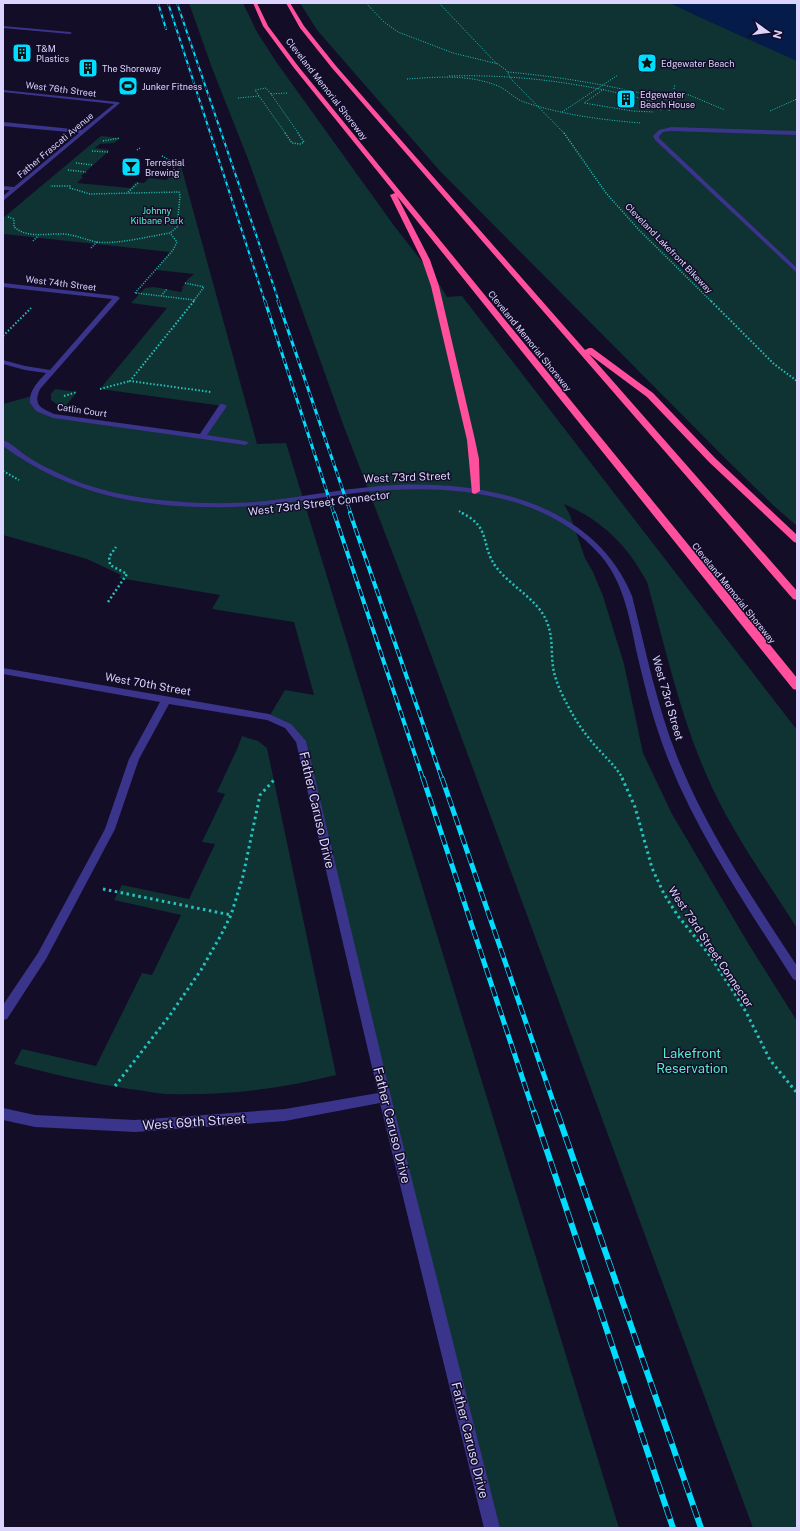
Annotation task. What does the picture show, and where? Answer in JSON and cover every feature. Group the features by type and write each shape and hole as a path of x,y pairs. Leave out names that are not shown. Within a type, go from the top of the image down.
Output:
{"highway":[{"name":"Cleveland Memorial Shoreway","path":"255,3 266,26 283,50 797,686"},
{"name":"Cleveland Memorial Shoreway","path":"288,3 302,27 327,59 797,597"},
{"path":"384,176 426,260 435,286 471,440 474,459 475,490"},
{"path":"570,336 650,395 712,460 797,540"}],"street":[{"path":"3,27 70,32"},
{"name":"West 76th Street","path":"3,90 118,103"},
{"name":"Father Frascati Avenue","path":"3,199 118,103"},
{"path":"3,124 84,132"},
{"path":"797,133 664,129 658,132 656,136 657,139 797,271"},
{"path":"3,188 15,189"},
{"name":"West 74th Street","path":"3,285 117,298"},
{"name":"Catlin Court","path":"117,298 37,388 32,396 33,403 40,411 53,416 245,443"},
{"path":"3,362 25,368 51,372"},
{"path":"202,437 223,406"},
{"name":"West 73rd Street","path":"3,442 23,458 69,480 104,492 168,503 212,505 257,504 362,490 437,487 475,490 519,501 550,513 570,525 593,542 611,562 624,583 660,722 682,779 707,828 734,875 797,976"},
{"name":"West 70th Street","path":"3,671 166,700 269,716 288,726"},
{"path":"3,1015 42,956 110,829 134,759 166,700"},
{"name":"Father Caruso Drive","path":"288,726 301,741 385,1097 492,1528"},
{"name":"West 69th Street","path":"3,1114 35,1121 135,1126 285,1115 385,1097"}],"path":[{"name":"Cleveland Lakefront Bikeway","path":"366,3 384,22 398,32 453,53 498,64 557,125 572,143 606,192 640,231 774,364 797,381"},
{"path":"438,3 498,64"},
{"path":"507,72 560,77 604,84 671,100 700,110"},
{"path":"407,79 462,75 529,78 604,89 661,104 661,113"},
{"path":"561,112 618,75"},
{"path":"436,77 460,78 494,84 504,89 520,101 537,106"},
{"path":"669,112 675,84"},
{"path":"266,88 304,143 292,143 259,96 255,90 266,88"},
{"path":"604,89 584,103 632,111 654,112"},
{"path":"271,94 287,93"},
{"path":"673,93 689,95 729,111"},
{"path":"238,98 259,96"},
{"path":"769,112 797,99"},
{"path":"99,142 120,138"},
{"path":"85,150 108,152"},
{"path":"162,156 173,162 174,170"},
{"path":"70,163 93,165"},
{"path":"62,170 86,172"},
{"path":"128,192 138,183"},
{"path":"6,215 14,219 14,227 20,232 26,234 65,234 97,242 116,242 170,232 177,227 180,196 179,192 167,190 90,194 70,188 70,186 50,186"},
{"path":"170,232 177,242 173,250 135,293 195,300"},
{"path":"33,241 39,235"},
{"path":"91,248 97,242"},
{"path":"130,381 204,287 184,283"},
{"path":"161,296 166,289"},
{"path":"3,336 48,290"},
{"path":"100,389 130,381 209,391 215,394"},
{"path":"3,471 24,482"},
{"name":"West 73rd Street Connector","path":"453,508 468,514 481,525 485,534 488,551 496,566 540,611 547,623 552,640 553,670 562,694 578,724 594,746 617,770 626,784 633,801 644,846 656,879 676,914 710,956 743,1007 768,1056 797,1093"},
{"path":"108,602 127,574 110,565 109,557 116,547"},
{"path":"115,1086 184,996 201,970 231,915 243,876 257,804 260,795 274,780"},
{"path":"80,884 231,915"}],"green space":[{"name":"Lakefront Reservation","path":"189,3 243,3 257,32 277,63 395,227 438,282 447,297 462,296 797,730 797,928 760,872 725,814 696,751 666,655 647,582 631,557 613,536 591,518 564,504 570,515 585,558 593,572 603,596 624,664 643,753 672,814 748,943 797,1021 797,1528 753,1528 413,606 343,424 248,159 212,68"},
{"path":"300,3 797,3 797,526 774,506 726,459 439,170 317,30"},
{"name":"Johnny Kilbane Park","path":"101,136 120,138 114,143 100,144 95,148 110,150 81,176 83,177 77,183 130,188 136,182 144,183 149,178 166,180 181,166 257,444 286,443 619,1528 492,1528 301,741 288,726 269,717 285,690 314,695 294,622 212,609 220,595 119,578 121,575 87,559 3,535 3,404 32,396 33,403 53,416 202,437 223,406 100,389 167,308 131,303 145,288 154,287 181,292 187,280 194,274 156,270 170,252 3,234 3,218"},
{"path":"55,389 77,392 65,407 59,406 51,400 51,394"},
{"path":"242,736 258,741 267,748 336,1075 273,1088 230,1093 165,1094 100,1084 14,1064 22,1049 96,1066 142,973 152,975 181,915 114,900 122,885 189,899 215,844 202,842 225,794 217,792"}],"water":[{"path":"670,3 797,3 797,61 697,16"}],"railway":[{"path":"158,3 166,29"},
{"path":"168,3 265,302"},
{"path":"177,3 279,302"},
{"path":"265,301 334,514"},
{"path":"278,301 351,514"},
{"path":"334,513 423,779"},
{"path":"350,513 442,779"},
{"path":"423,778 534,1113"},
{"path":"442,778 557,1113"},
{"path":"534,1112 673,1528"},
{"path":"557,1112 701,1528"}],"place":[{"name":"T&M Plastics","path":"22,53"},
{"name":"Edgewater Beach","path":"647,63"},
{"name":"The Shoreway","path":"88,68"},
{"name":"Junker Fitness","path":"128,86"},
{"name":"Edgewater Beach House","path":"626,99"},
{"name":"Terrestial Brewing","path":"131,167"}]}
